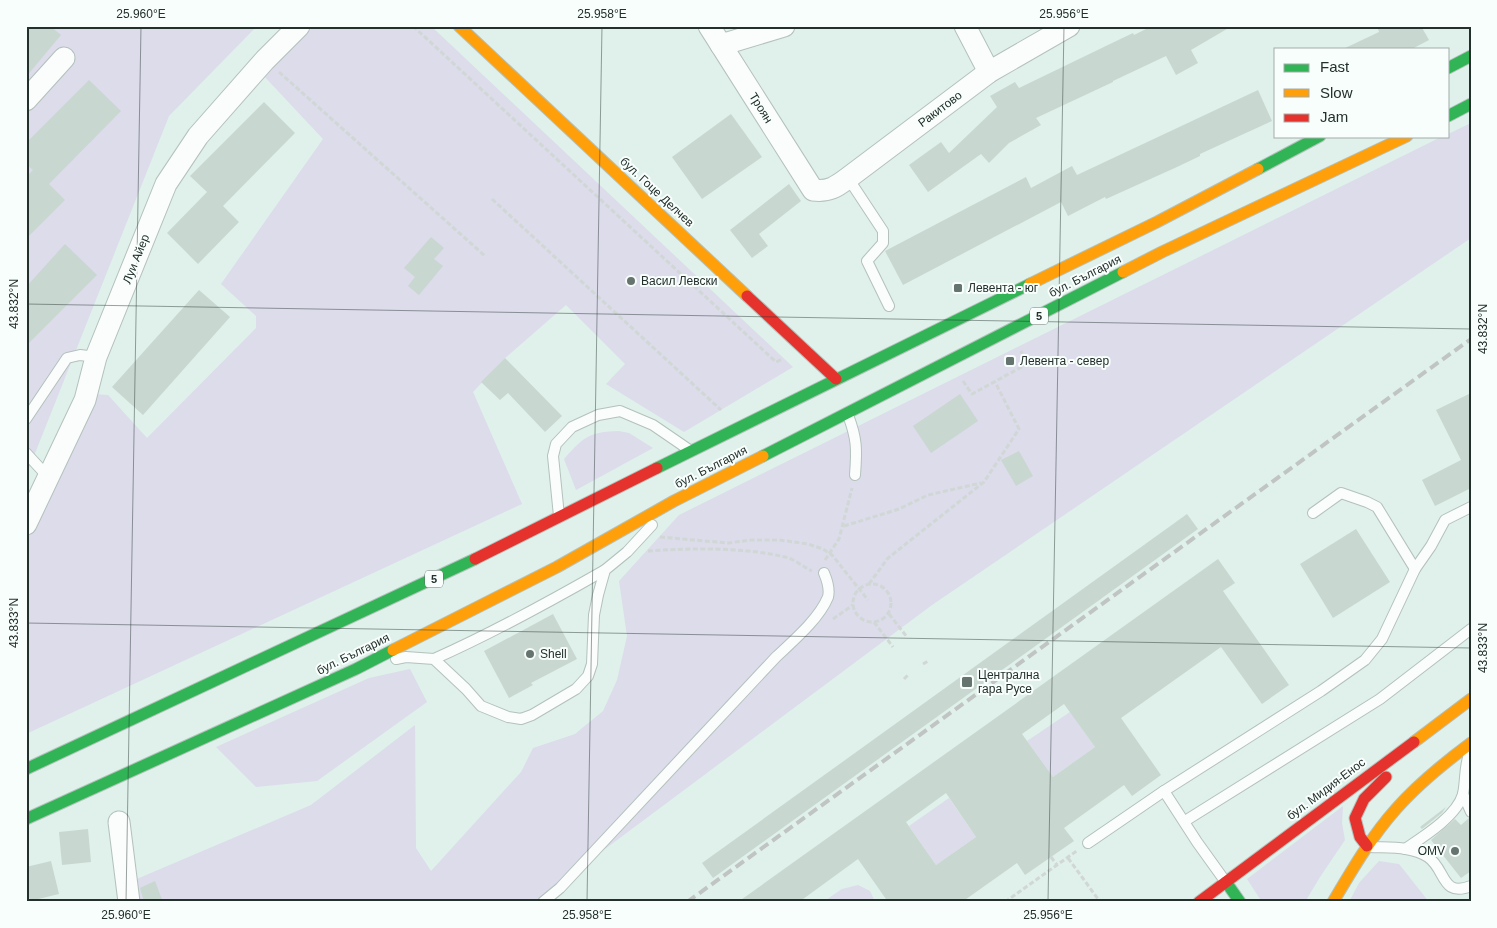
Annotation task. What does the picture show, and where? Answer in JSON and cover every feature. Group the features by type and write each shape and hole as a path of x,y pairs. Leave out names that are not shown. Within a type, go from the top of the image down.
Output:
{"main road":[{"name":"бул. Гоце Делчев","path":"459,26 836,379"},
{"path":"1450,67 1471,56"},
{"path":"1450,115 1471,104"},
{"name":"бул. България","path":"26,769 451,571 836,379 1157,222 1316,138"},
{"name":"бул. България","path":"26,819 356,669 557,567 674,501 848,414 1162,252 1403,138"},
{"name":"бул. Мидия-Енос","path":"1199,902 1448,714 1471,699"},
{"path":"1367,846 1360,837 1355,818 1364,799 1448,714"},
{"path":"1333,902 1367,846 1386,820 1426,779 1471,743"},
{"path":"1226,882 1240,902"}],"street":[{"name":"Луи Айер","path":"26,524 85,400 96,357 166,184 198,136 265,60 299,26"},
{"name":"Троян","path":"709,26 813,190"},
{"path":"721,45 784,26"},
{"path":"965,26 989,72"},
{"name":"Ракитово","path":"813,190 832,190 989,72 1068,26"},
{"path":"26,100 64,58"},
{"path":"119,822 129,902"}],"lane":[{"path":"848,178 883,231 883,243 868,261 889,306"},
{"path":"26,419 67,358 80,355 96,357"},
{"path":"559,517 553,456 556,444 572,426 598,415 620,411 653,425 691,451"},
{"path":"848,414 856,436 855,475"},
{"path":"26,453 49,478"},
{"path":"1313,513 1341,494 1367,502 1377,508 1414,569"},
{"path":"356,669 406,657 434,659 479,640 606,570 628,552 674,501"},
{"path":"1088,843 1164,791 1321,691 1365,660 1382,639 1414,569 1445,520 1471,508"},
{"path":"434,659 481,706 508,717 521,719 532,715 576,689 588,676 592,664 594,615 606,570"},
{"path":"543,902 566,881 776,658 812,623 828,596 828,583 824,573"},
{"path":"1185,821 1380,699 1471,629"},
{"path":"1405,849 1431,832 1455,809 1462,794 1465,770 1471,751"},
{"path":"1164,791 1226,882"},
{"path":"1462,794 1471,812"},
{"path":"1367,846 1419,852 1436,865 1448,886 1464,889 1471,886"}],"path":[{"path":"413,26 776,362 785,358"},
{"path":"265,60 485,256"},
{"path":"492,199 739,427"},
{"path":"972,394 1027,364"},
{"path":"869,584 888,558 984,482 1019,429 995,382"},
{"path":"628,552 677,549 740,550 786,557 810,571 824,573 824,562 839,539 844,526 855,475"},
{"path":"844,526 899,509 928,495 984,482"},
{"path":"642,536 728,543 750,540 780,540 808,544"},
{"path":"869,584 875,584 886,589 892,601 889,614 883,620 874,622 863,620 855,611 853,599 860,588 869,584"},
{"path":"860,588 868,600"},
{"path":"889,614 906,638"},
{"path":"874,622 893,647"},
{"path":"923,664 928,661"},
{"path":"904,678 908,675"},
{"path":"1005,902 1088,843"},
{"path":"1052,857 1057,865"},
{"path":"1068,858 1098,900"}],"shaded area":[{"path":"26,26 257,26 169,116 26,476"},
{"path":"314,26 431,26 793,367 684,432 606,384 625,364 566,305 505,358 473,392 522,504 26,734 26,530 92,394 108,395 147,438 256,328 256,316 221,284 323,139 263,75"},
{"path":"1471,123 1471,238 932,605 534,902 136,902 132,881 311,805 415,725 416,848 431,871 521,772 533,748 575,734 603,711 617,680 627,636 619,581 679,515 1439,138 1450,138 1450,133"},
{"path":"619,431 629,433 653,448 576,490 564,459 587,437 593,434"},
{"path":"410,669 427,702 317,781 256,787 216,747 369,678"},
{"path":"1070,712 1095,747 1053,777 1027,741"},
{"path":"949,798 976,837 936,865 909,826"},
{"path":"1343,806 1342,823 1345,840 1305,902 1262,902 1247,879"},
{"path":"1379,861 1399,864 1429,902 1349,902 1359,883"},
{"path":"858,885 870,891 875,902 823,902 842,889"}],"building":[{"path":"26,26 50,26 61,35 26,77"},
{"path":"1152,26 1232,26 1191,50 1198,63 1176,75 1166,56 1113,81 1036,118 1041,125 1009,143 989,163 981,154 928,192 909,165 941,142 949,153 997,107 990,96 1015,82 1019,88 1133,33 1134,35"},
{"path":"1377,26 1421,26 1429,40 1414,48 1345,48 1379,32"},
{"path":"89,80 121,111 49,184 65,200 26,239 26,177 33,170 26,164 26,143"},
{"path":"1258,90 1272,121 1200,154 1200,156 1177,167 1106,199 1105,197 1068,216 1061,202 903,285 885,251 1026,177 1031,188 1072,166 1077,175"},
{"path":"264,102 295,133 223,206 239,222 198,264 167,233 207,192 190,176"},
{"path":"731,114 762,157 702,199 672,157"},
{"path":"789,184 801,201 759,234 768,246 752,258 730,230"},
{"path":"431,237 444,248 434,259 443,266 419,295 408,286 415,277 404,268"},
{"path":"65,244 97,275 26,346 26,287"},
{"path":"199,290 230,317 143,415 112,387"},
{"path":"505,358 562,416 545,432 508,393 500,400 481,382"},
{"path":"1471,393 1471,488 1435,506 1422,480 1461,460 1436,410"},
{"path":"960,394 978,421 931,453 913,426"},
{"path":"1019,451 1033,476 1016,486 1001,460"},
{"path":"1187,514 1198,529 713,878 702,863"},
{"path":"1356,529 1390,582 1333,618 1300,564"},
{"name":"Централна гара Русе","path":"1218,559 1235,583 1223,591 1289,685 1262,704 1221,647 1121,718 1161,775 1132,796 1124,785 1064,828 1074,841 1025,875 1017,863 962,902 888,902 858,859 799,902 738,902","holes":["1064,704 1095,747 1053,777 1022,734","946,793 976,837 936,865 906,822"]},
{"name":"Shell","path":"553,614 577,659 531,683 533,685 509,698 484,651"},
{"path":"1446,807 1442,813 1422,829 1420,827"},
{"name":"OMV","path":"1469,818 1471,819 1471,871 1461,878 1431,840 1455,819 1461,825"},
{"path":"88,829 91,862 62,865 59,832"},
{"path":"51,861 59,894 30,901 26,884 26,867"},
{"path":"155,881 163,902 144,902 140,888"}],"railway":[{"path":"687,902 1471,339"}],"traffic: fast":[{"path":"1450,67 1471,56"},
{"path":"1450,115 1471,104"},
{"path":"1258,169 1316,138"},
{"path":"763,456 1123,272"},
{"path":"657,468 1030,284"},
{"path":"26,769 475,559"},
{"path":"26,819 356,669 393,650"},
{"path":"1226,882 1240,902"}],"traffic: slow":[{"path":"459,26 747,296"},
{"path":"1123,272 1403,138"},
{"path":"1030,284 1157,222 1258,169"},
{"path":"393,650 557,567 674,501 763,456"},
{"path":"1414,742 1471,699"},
{"path":"1333,902 1370,842 1396,809 1432,774 1471,743"}],"traffic: jam":[{"path":"747,296 836,379"},
{"path":"475,559 657,468"},
{"path":"1199,902 1414,742"},
{"path":"1367,846 1360,837 1355,818 1364,799 1386,777"}],"place":[{"name":"Васил Левски","path":"631,281"},
{"name":"Левента - юг","path":"958,288"},
{"name":"Левента - север","path":"1010,361"},
{"name":"Shell","path":"530,654"},
{"name":"Централна гара Русе","path":"967,682"},
{"name":"OMV","path":"1455,851"}]}
